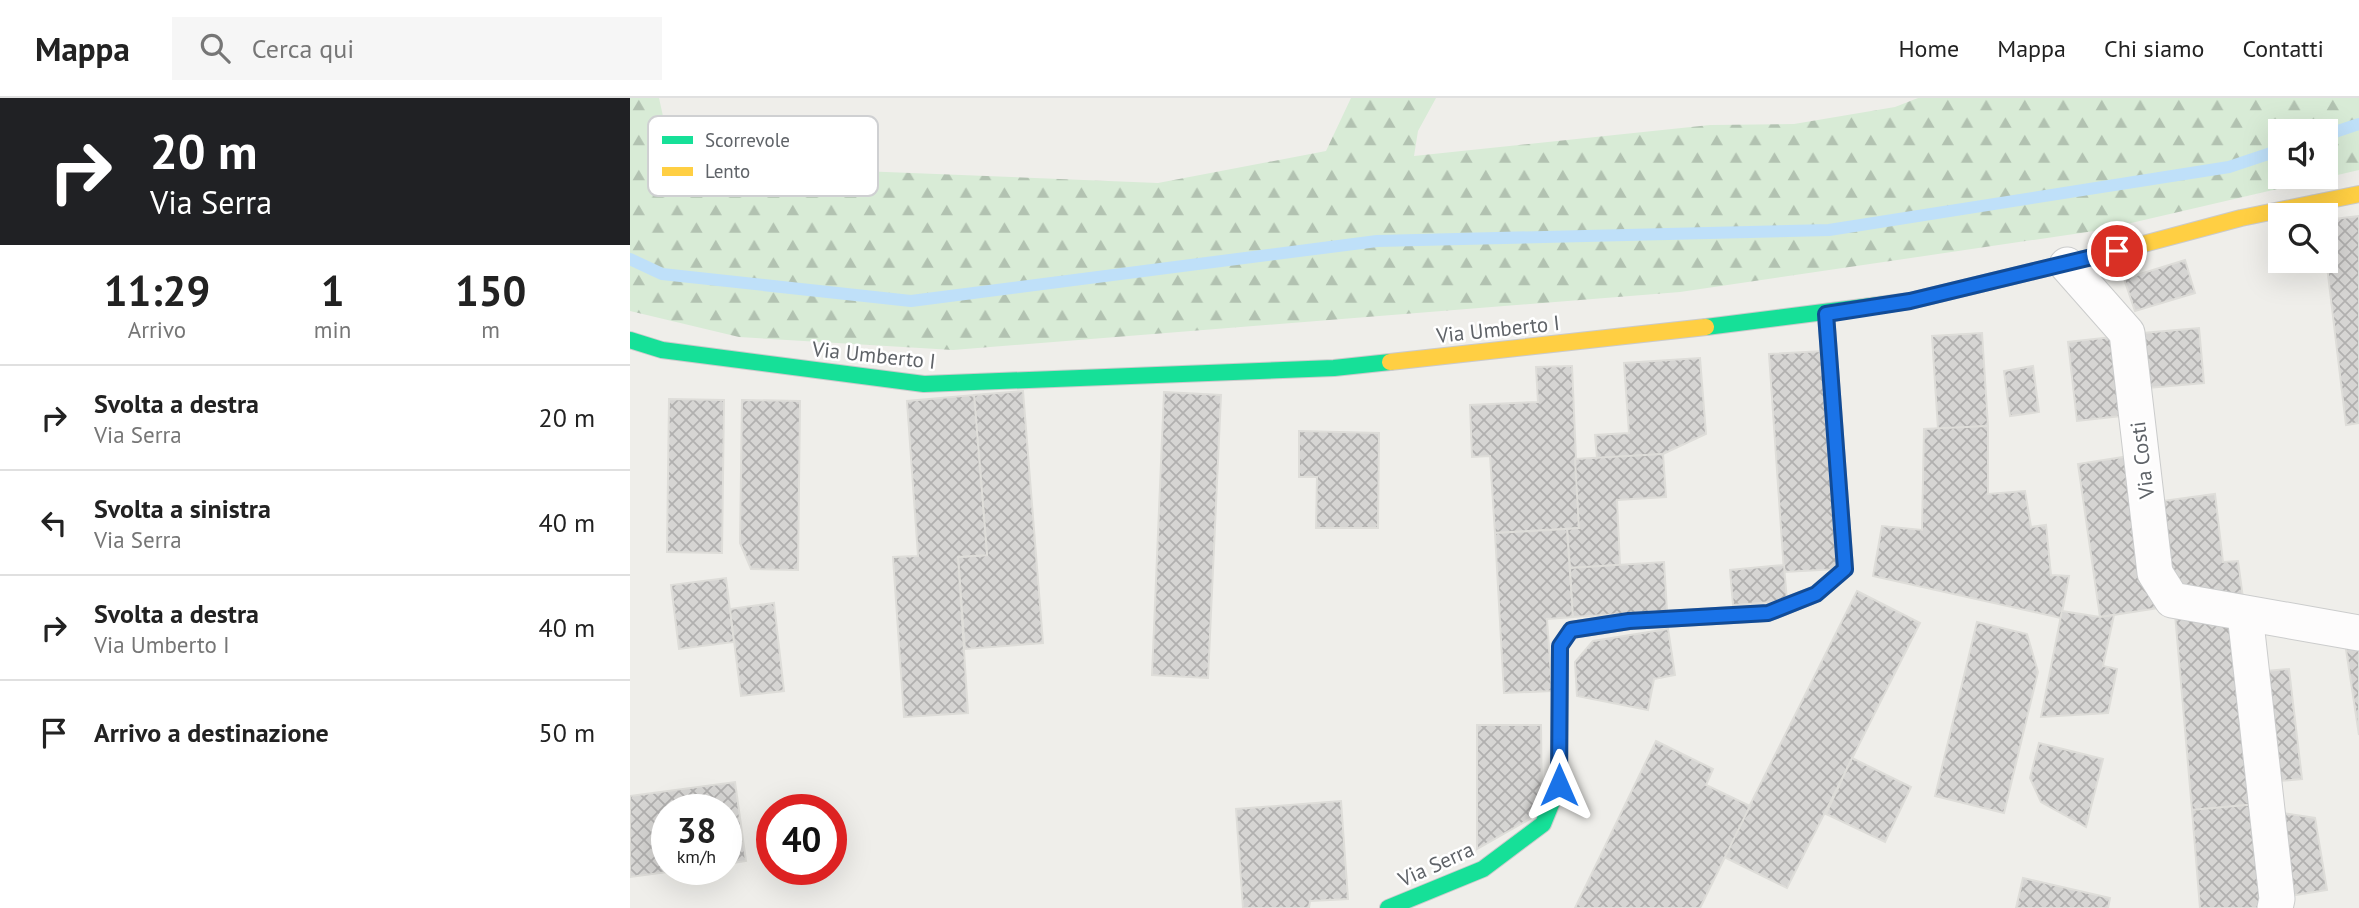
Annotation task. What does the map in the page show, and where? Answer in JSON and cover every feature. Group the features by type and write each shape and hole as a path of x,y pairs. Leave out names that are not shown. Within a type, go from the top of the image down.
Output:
{"street":[{"name":"Via Umberto I","path":"630,340 662,350 925,384 1334,368 1826,314 1910,301 2067,265 2241,218 2359,194"},
{"name":"Via Costi","path":"2067,265 2127,333 2155,573 2172,600 2359,633"},
{"name":"Via Serra","path":"1388,908 1483,869 1543,824 1559,785 1560,646 1571,630 1629,621 1768,613 1816,594 1845,569 1826,314"},
{"path":"2245,614 2277,899 2275,908"}],"green space":[{"path":"630,98 659,98 663,116 648,116 648,196 878,196 878,172 1158,183 1326,151 1351,98 1436,98 1418,131 1414,156 1710,125 1794,124 1895,107 1918,98 2359,98 2359,170 2338,175 2338,119 2268,119 2268,189 2277,189 2101,230 1680,292 953,350 739,337 630,311"}],"building":[{"path":"2359,216 2359,423 2346,425 2328,273 2338,273 2338,219"},
{"path":"2185,260 2195,293 2135,311 2124,279"},
{"path":"2199,328 2204,383 2148,388 2143,333"},
{"path":"1982,333 1988,426 1938,429 1932,336"},
{"path":"2121,336 2130,415 2077,421 2068,342"},
{"path":"1823,351 1838,569 1784,572 1769,354"},
{"path":"1700,358 1706,434 1663,454 1597,458 1595,435 1629,433 1624,363"},
{"path":"1572,366 1579,528 1495,533 1490,456 1472,457 1470,405 1538,402 1536,367"},
{"path":"2033,366 2039,412 2010,416 2004,371"},
{"path":"1023,391 1043,643 965,649 958,557 987,555 974,395"},
{"path":"1164,392 1221,395 1208,678 1152,675"},
{"path":"974,395 987,555 958,557 968,713 904,717 893,557 918,556 907,401"},
{"path":"669,399 724,400 722,553 667,552"},
{"path":"742,400 800,401 798,570 751,569 740,543"},
{"path":"1988,426 1988,494 2025,491 2031,527 2046,525 2051,575 2069,576 2061,618 1873,576 1882,526 1922,530 1924,429"},
{"path":"1299,431 1379,433 1378,528 1316,528 1317,477 1299,477"},
{"path":"1663,454 1666,497 1617,500 1620,565 1570,568 1567,529 1579,528 1575,459"},
{"path":"2136,455 2159,608 2100,617 2078,464"},
{"path":"2215,494 2223,562 2238,561 2243,598 2178,587 2163,561 2155,502"},
{"path":"1567,529 1573,617 1547,619 1552,691 1504,693 1495,533"},
{"path":"1664,562 1667,611 1573,617 1570,568"},
{"path":"1784,565 1787,601 1733,605 1730,570"},
{"path":"726,578 734,642 679,649 671,585"},
{"path":"1857,591 1920,623 1787,888 1724,857"},
{"path":"774,603 784,691 741,696 730,609"},
{"path":"2062,611 2100,617 2114,615 2103,666 2117,669 2108,713 2041,717"},
{"path":"2175,614 2242,626 2258,804 2192,810"},
{"path":"1977,622 2027,634 2038,672 2004,813 1935,796"},
{"path":"1668,629 1675,675 1654,679 1648,710 1577,696 1575,662 1593,641"},
{"path":"2345,643 2359,647 2359,735"},
{"path":"2289,669 2302,779 2268,782 2255,672"},
{"path":"1477,725 1541,725 1542,812 1477,849"},
{"path":"1656,741 1713,769 1706,785 1750,806 1700,908 1575,908"},
{"path":"2039,743 2103,759 2086,827 2041,802 2030,778"},
{"path":"1852,758 1911,787 1885,842 1826,814"},
{"path":"735,782 737,794 651,794 651,874 630,877 630,796"},
{"path":"1341,801 1348,899 1310,901 1309,908 1243,908 1236,809"},
{"path":"2258,804 2263,908 2200,908 2192,810"},
{"path":"2276,812 2315,818 2327,890 2289,896"},
{"path":"742,832 746,861 742,862"},
{"path":"2023,878 2110,898 2108,908 2016,908"}],"waterway":[{"path":"2338,131 2359,124"},
{"path":"630,259 662,274 911,301 1377,241 1829,230 2229,167 2268,154"}],"traffic: fast":[{"path":"1706,327 1910,301 2121,250"},
{"path":"1388,908 1483,869 1543,824 1559,785 1560,646 1571,630 1629,621 1768,613 1816,594 1845,569 1826,314"},
{"path":"630,340 662,350 924,384 1334,368 1390,362"}],"traffic: slow":[{"path":"2121,250 2241,218 2359,194"},
{"path":"1390,362 1706,327"}],"route":[{"path":"1559,785 1560,646 1571,630 1629,621 1768,613 1816,594 1845,569 1826,314 1910,301 2117,251"}]}
